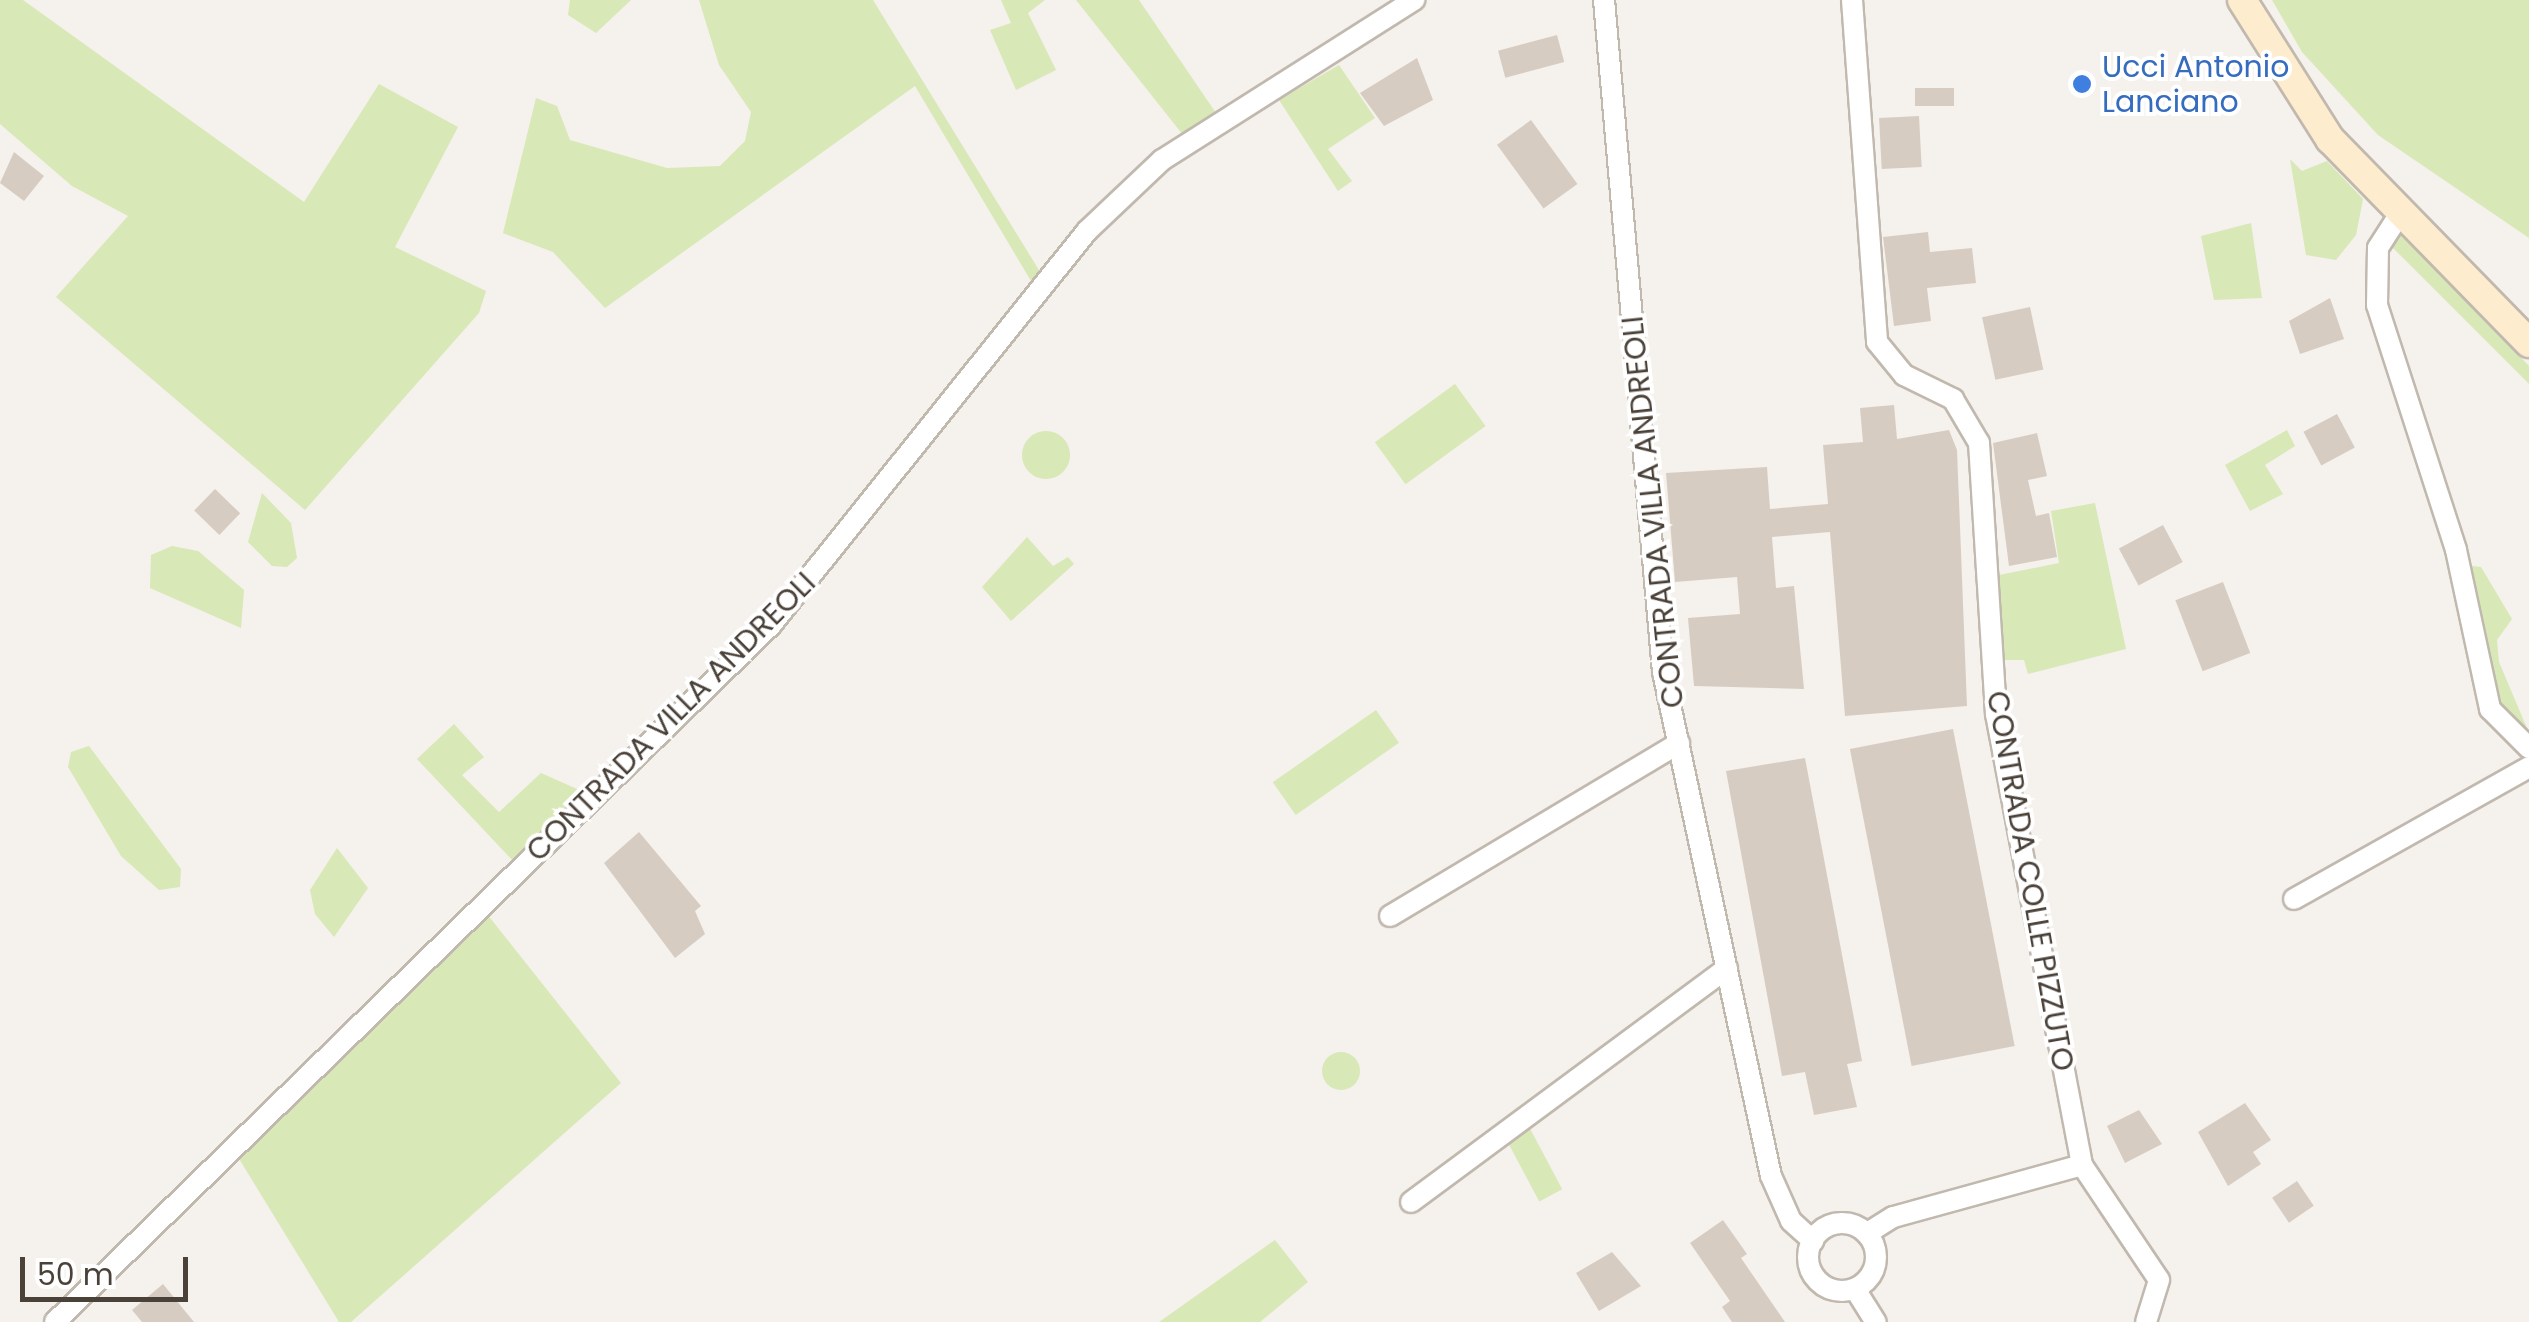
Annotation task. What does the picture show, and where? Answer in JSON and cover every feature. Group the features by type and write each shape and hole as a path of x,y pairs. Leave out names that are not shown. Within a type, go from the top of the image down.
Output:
{"main road":[{"path":"2242,0 2330,139 2529,343"}],"street":[{"name":"CONTRADA VILLA ANDREOLI","path":"55,1322 771,626 1087,231 1162,160 1414,0"},
{"name":"CONTRADA VILLA ANDREOLI","path":"1604,0 1664,672 1771,1176 1791,1221 1813,1240"},
{"name":"CONTRADA COLLE PIZZUTO","path":"1852,0 1878,342 1904,375 1953,399 1979,442 1996,714 2082,1165"},
{"path":"2401,212 2378,248 2377,305 2456,550 2490,709 2529,748"},
{"path":"1390,916 1679,743"},
{"path":"2294,899 2529,767"},
{"path":"1411,1202 1727,968"},
{"path":"1866,1234 1893,1217 2082,1165 2159,1280 2146,1322"},
{"path":"1842,1223 1866,1234 1875,1268 1855,1289 1832,1290 1815,1277 1813,1240 1842,1223"},
{"path":"1855,1289 1876,1322"}],"green space":[{"path":"0,0 23,0 304,202 379,84 458,127 395,247 486,291 479,313 305,510 56,297 128,216 72,186 0,124"},
{"path":"570,0 631,0 596,33 568,15"},
{"path":"699,0 873,0 1042,275 1034,286 915,86 605,308 553,252 503,233 536,98 557,106 570,140 667,168 720,166 745,141 751,112 719,65"},
{"path":"1001,0 1045,0 1028,13 1056,70 1016,90 990,30 1011,23"},
{"path":"1076,0 1139,0 1216,113 1187,140"},
{"path":"2272,0 2529,0 2529,238 2378,135 2302,52"},
{"path":"1339,65 1375,118 1328,149 1352,181 1338,191 1279,100"},
{"path":"2290,159 2302,171 2327,161 2363,199 2356,235 2336,260 2306,255"},
{"path":"2251,223 2262,298 2214,300 2201,236"},
{"path":"2396,226 2529,366 2529,384 2392,247 2382,267"},
{"path":"1455,384 1486,426 1405,484 1375,442"},
{"path":"2287,430 2295,446 2265,465 2283,494 2250,511 2225,465"},
{"path":"1046,431 1063,438 1070,455 1063,472 1046,479 1029,472 1022,455 1029,438"},
{"path":"262,493 291,523 297,558 287,567 272,566 248,542"},
{"path":"2095,503 2126,649 2028,674 2024,660 1999,660 1994,576 2059,563 2051,511"},
{"path":"1027,537 1053,566 1068,557 1074,564 1011,621 982,587"},
{"path":"172,546 198,551 244,590 241,628 150,588 151,555"},
{"path":"2463,565 2481,567 2512,619 2497,640 2499,662 2529,733 2506,718 2486,669"},
{"path":"1376,710 1399,743 1296,815 1273,782"},
{"path":"454,724 484,757 462,775 499,812 541,773 586,793 515,863 417,759"},
{"path":"89,746 181,869 180,887 159,890 121,856 68,767 71,752"},
{"path":"337,848 368,888 334,937 315,914 310,890"},
{"path":"487,914 621,1083 351,1322 339,1322 238,1157"},
{"path":"1341,1052 1355,1057 1360,1071 1355,1085 1341,1090 1327,1085 1322,1071 1327,1057"},
{"path":"1527,1123 1562,1189 1539,1201 1504,1135"},
{"path":"1275,1240 1308,1282 1260,1322 1159,1322"}],"building":[{"path":"1557,35 1564,62 1505,78 1498,51"},
{"path":"1417,58 1433,100 1384,126 1360,93"},
{"path":"1915,88 1954,88 1954,106 1915,106"},
{"path":"1919,116 1922,167 1882,169 1879,118"},
{"path":"1531,120 1577,184 1543,209 1497,145"},
{"path":"14,152 44,176 24,201 0,183"},
{"path":"1928,232 1930,252 1972,248 1976,283 1927,288 1931,321 1894,326 1883,237"},
{"path":"2330,298 2344,339 2300,354 2289,321"},
{"path":"2030,307 2043,370 1995,380 1982,317"},
{"path":"1894,405 1897,439 1949,430 1957,450 1967,706 1845,716 1830,532 1772,537 1776,588 1794,586 1804,689 1694,686 1688,618 1740,614 1737,577 1675,582 1666,473 1767,467 1770,509 1828,504 1823,445 1863,442 1860,408"},
{"path":"2337,414 2355,448 2321,465 2303,432"},
{"path":"2037,433 2047,476 2028,480 2036,516 2049,513 2057,557 2009,566 1993,443"},
{"path":"215,489 240,513 219,535 194,511"},
{"path":"2163,525 2183,562 2139,586 2119,548"},
{"path":"2223,582 2250,653 2203,671 2175,600"},
{"path":"1953,729 2015,1046 1912,1066 1850,749"},
{"path":"1805,758 1862,1061 1847,1064 1857,1107 1814,1115 1805,1072 1782,1076 1726,771"},
{"path":"639,832 701,906 695,911 705,934 675,958 604,863"},
{"path":"2245,1103 2271,1140 2253,1152 2261,1164 2228,1186 2198,1132"},
{"path":"2139,1110 2162,1144 2125,1163 2107,1126"},
{"path":"2297,1181 2314,1206 2289,1223 2272,1198"},
{"path":"1723,1220 1747,1254 1741,1258 1785,1322 1732,1322 1722,1307 1730,1301 1690,1243"},
{"path":"1612,1252 1641,1286 1599,1311 1576,1273"},
{"path":"163,1284 194,1322 142,1322 132,1310"}],"place":[{"name":"Ucci Antonio Lanciano","path":"2082,84"}]}
